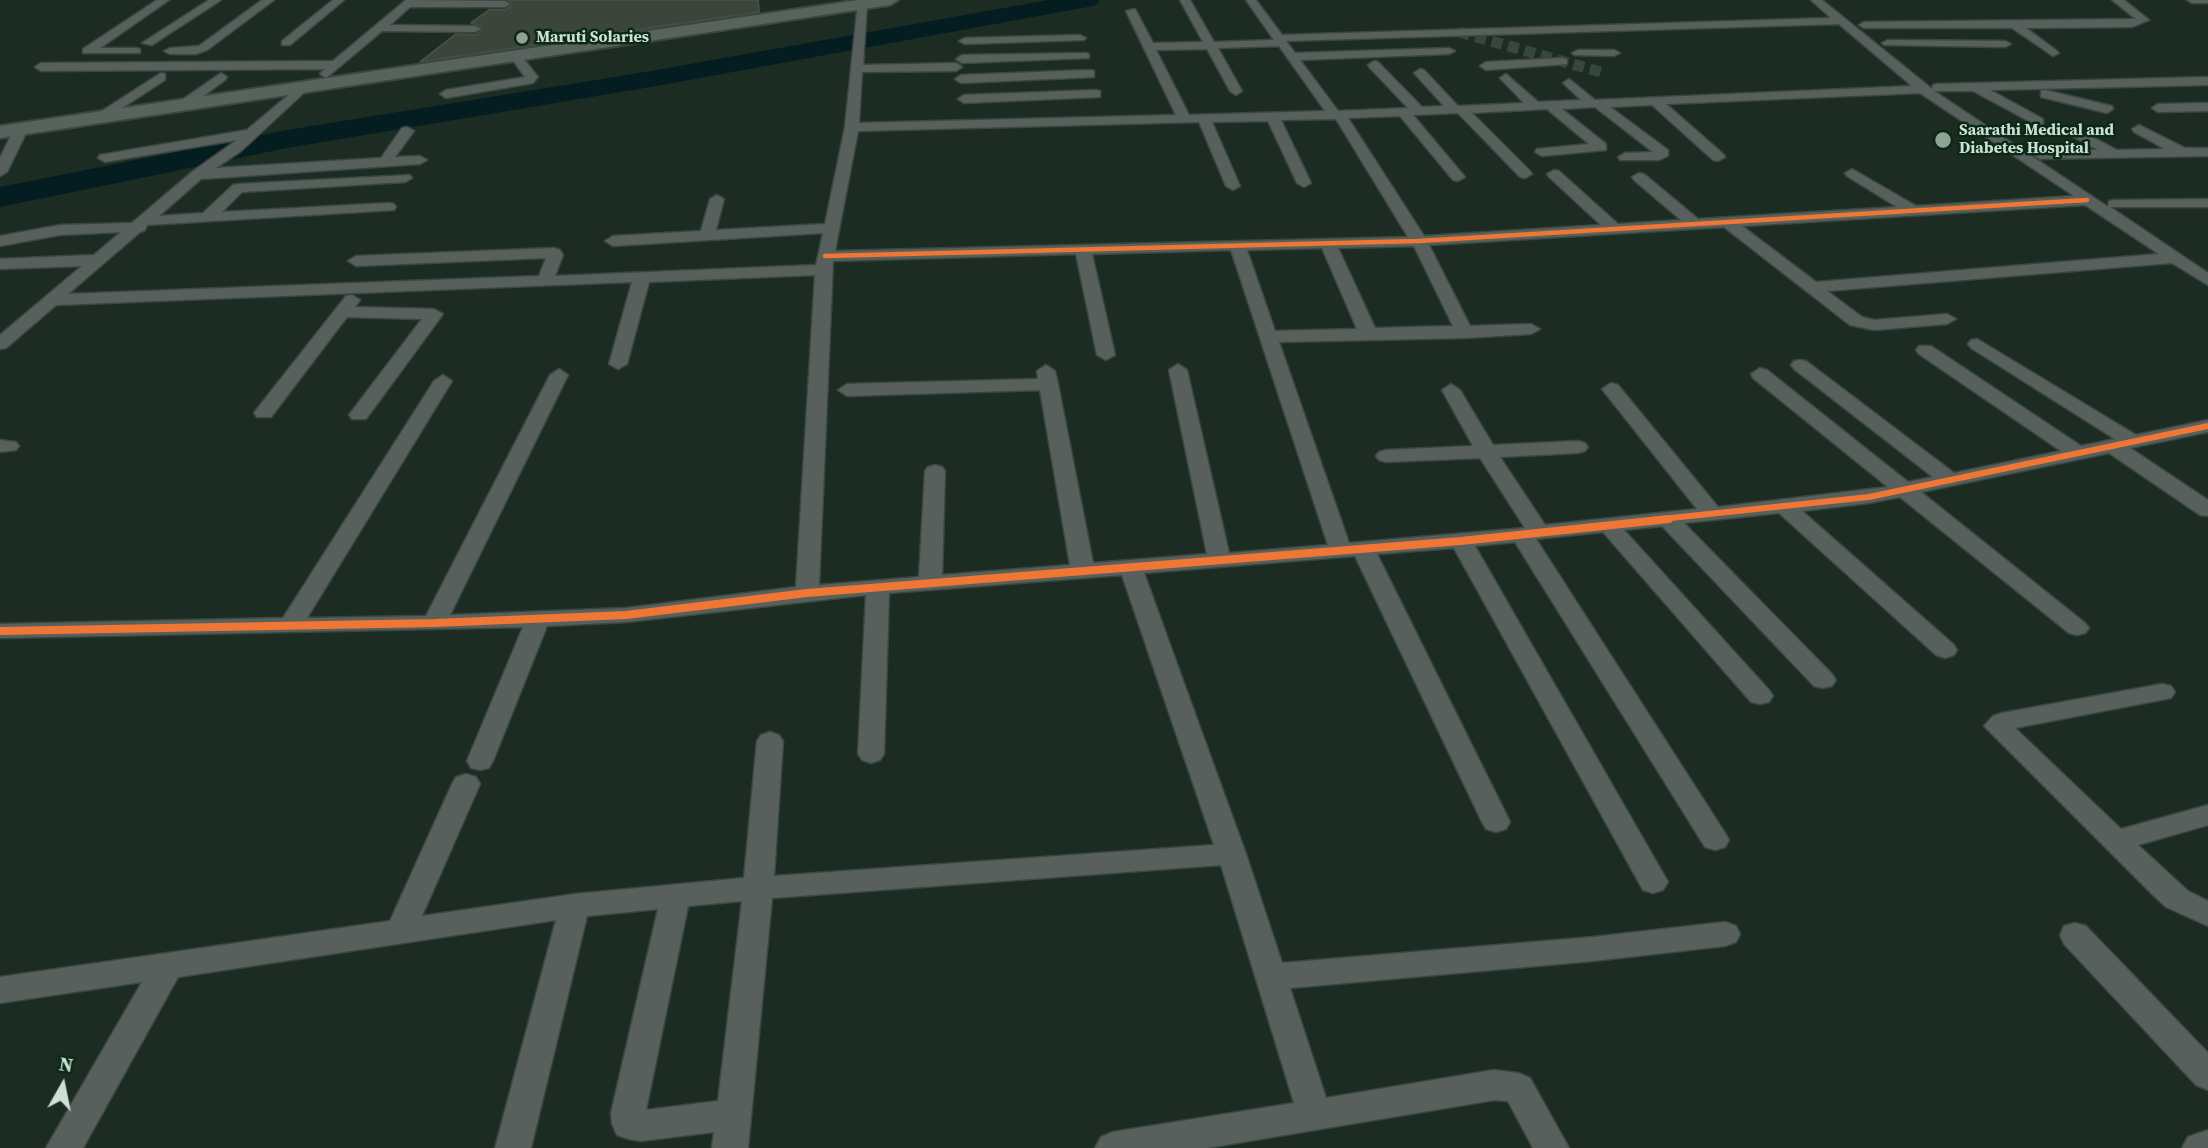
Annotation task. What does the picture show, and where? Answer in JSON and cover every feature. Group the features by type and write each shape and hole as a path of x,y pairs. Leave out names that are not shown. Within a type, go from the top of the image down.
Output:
{"street":[{"path":"60,67 164,0"},
{"path":"148,43 216,0"},
{"path":"86,51 196,51 269,0"},
{"path":"286,43 339,0"},
{"path":"0,132 890,0"},
{"path":"1185,0 1236,91"},
{"path":"1251,0 1337,115 1419,242 1465,333"},
{"path":"1816,0 1930,89 2087,201 2208,280"},
{"path":"1833,0 1888,43 1930,89 2040,155 2208,264"},
{"path":"1864,25 2132,24 2144,20 2117,0"},
{"path":"2192,0 2208,0"},
{"path":"0,344 196,176 236,148 409,2 505,5"},
{"path":"807,593 824,263 852,127 862,4"},
{"path":"1131,11 1185,120"},
{"path":"392,16 489,16"},
{"path":"1076,20 1103,122"},
{"path":"1149,47 1842,21"},
{"path":"2014,24 2053,52"},
{"path":"378,28 475,29"},
{"path":"965,41 1080,38"},
{"path":"361,43 388,43"},
{"path":"1888,43 2005,44"},
{"path":"859,53 960,68 1090,74"},
{"path":"1578,53 1614,53"},
{"path":"446,94 529,80 532,77 515,55"},
{"path":"960,68 1085,56"},
{"path":"1292,57 1446,57 1374,65 1327,66"},
{"path":"1486,66 1563,62"},
{"path":"41,67 336,65"},
{"path":"1374,65 1419,111"},
{"path":"1420,73 1525,174"},
{"path":"97,118 161,77"},
{"path":"183,105 221,77"},
{"path":"1506,79 1535,106"},
{"path":"852,127 1337,115 1930,89 2208,81"},
{"path":"2175,82 2208,96"},
{"path":"1569,83 1663,153 1659,156 1625,157"},
{"path":"2016,86 2107,108"},
{"path":"1977,88 2038,122"},
{"path":"964,99 1096,94"},
{"path":"1655,101 1718,157"},
{"path":"1542,152 1601,147 1551,106"},
{"path":"2158,108 2208,107"},
{"path":"1403,112 1458,177"},
{"path":"1273,117 1304,183"},
{"path":"1204,119 1233,186"},
{"path":"2139,128 2183,152"},
{"path":"0,172 21,129"},
{"path":"385,162 407,131"},
{"path":"105,158 253,133"},
{"path":"2079,134 2115,154"},
{"path":"2040,155 2208,152"},
{"path":"196,176 218,172 420,160"},
{"path":"1852,173 1914,211"},
{"path":"1554,174 1615,229"},
{"path":"1639,177 1696,225"},
{"path":"207,218 238,188 405,178"},
{"path":"707,236 717,200"},
{"path":"53,300 642,277 824,263 1083,251 1419,242 2087,201"},
{"path":"2114,204 2208,202"},
{"path":"0,241 60,230 389,207"},
{"path":"1730,223 1863,324 1947,319"},
{"path":"613,241 831,229"},
{"path":"0,262 32,235"},
{"path":"1328,244 1368,333"},
{"path":"1237,247 1267,337 1352,550 1496,822"},
{"path":"1083,251 1105,355"},
{"path":"356,261 554,253 545,281"},
{"path":"1812,287 2174,258"},
{"path":"0,262 100,260"},
{"path":"618,364 642,277"},
{"path":"264,413 362,288"},
{"path":"343,312 435,314 359,415"},
{"path":"1267,337 1531,330"},
{"path":"1976,344 2123,444 2208,510"},
{"path":"1925,350 2079,454"},
{"path":"1800,365 1951,480"},
{"path":"1178,370 1220,561"},
{"path":"1760,374 2077,628"},
{"path":"434,623 559,375"},
{"path":"847,390 1047,377 1083,572"},
{"path":"290,626 443,382"},
{"path":"1611,389 1713,515"},
{"path":"1451,390 1530,534 1715,840"},
{"path":"0,631 434,623 626,615 807,593 1461,541 1785,507 1907,490 2208,426"},
{"path":"1386,456 1578,447"},
{"path":"930,584 934,471"},
{"path":"1785,507 1945,650"},
{"path":"1668,520 1823,680"},
{"path":"1609,526 1760,696"},
{"path":"1461,541 1653,882"},
{"path":"1131,568 1232,854 1314,1113"},
{"path":"871,754 878,588"},
{"path":"400,932 473,772 538,618"},
{"path":"2162,692 2002,722 1997,726 2177,899 2208,914"},
{"path":"730,1148 758,888 770,741"},
{"path":"2115,841 2208,815"},
{"path":"0,990 575,906 758,888 1232,854"},
{"path":"676,895 628,1113 629,1124 641,1126 734,1114"},
{"path":"513,1148 575,906"},
{"path":"1272,977 1593,949 1725,934"},
{"path":"2074,935 2208,1075"},
{"path":"64,1148 167,967"},
{"path":"1113,1148 1202,1140 1314,1113 1494,1084 1518,1088 1551,1148"},
{"path":"2200,1148 2208,1146"}],"building":[{"name":"Maruti Solaries","path":"508,0 758,0 759,12 420,62 456,34 475,35 482,31 482,27 471,23 489,10 505,10 512,3"}],"waterway":[{"path":"0,197 287,139 645,80 1088,0"}],"tunnel":[{"path":"1459,32 1604,73"}],"cycle path":[{"path":"825,256 1419,241 2087,200"},
{"path":"0,631 434,623 626,615 807,593 1461,541 1869,497 2208,426"}],"place":[{"name":"Maruti Solaries","path":"522,38"},
{"name":"Saarathi Medical and Diabetes Hospital","path":"1943,140"}]}
